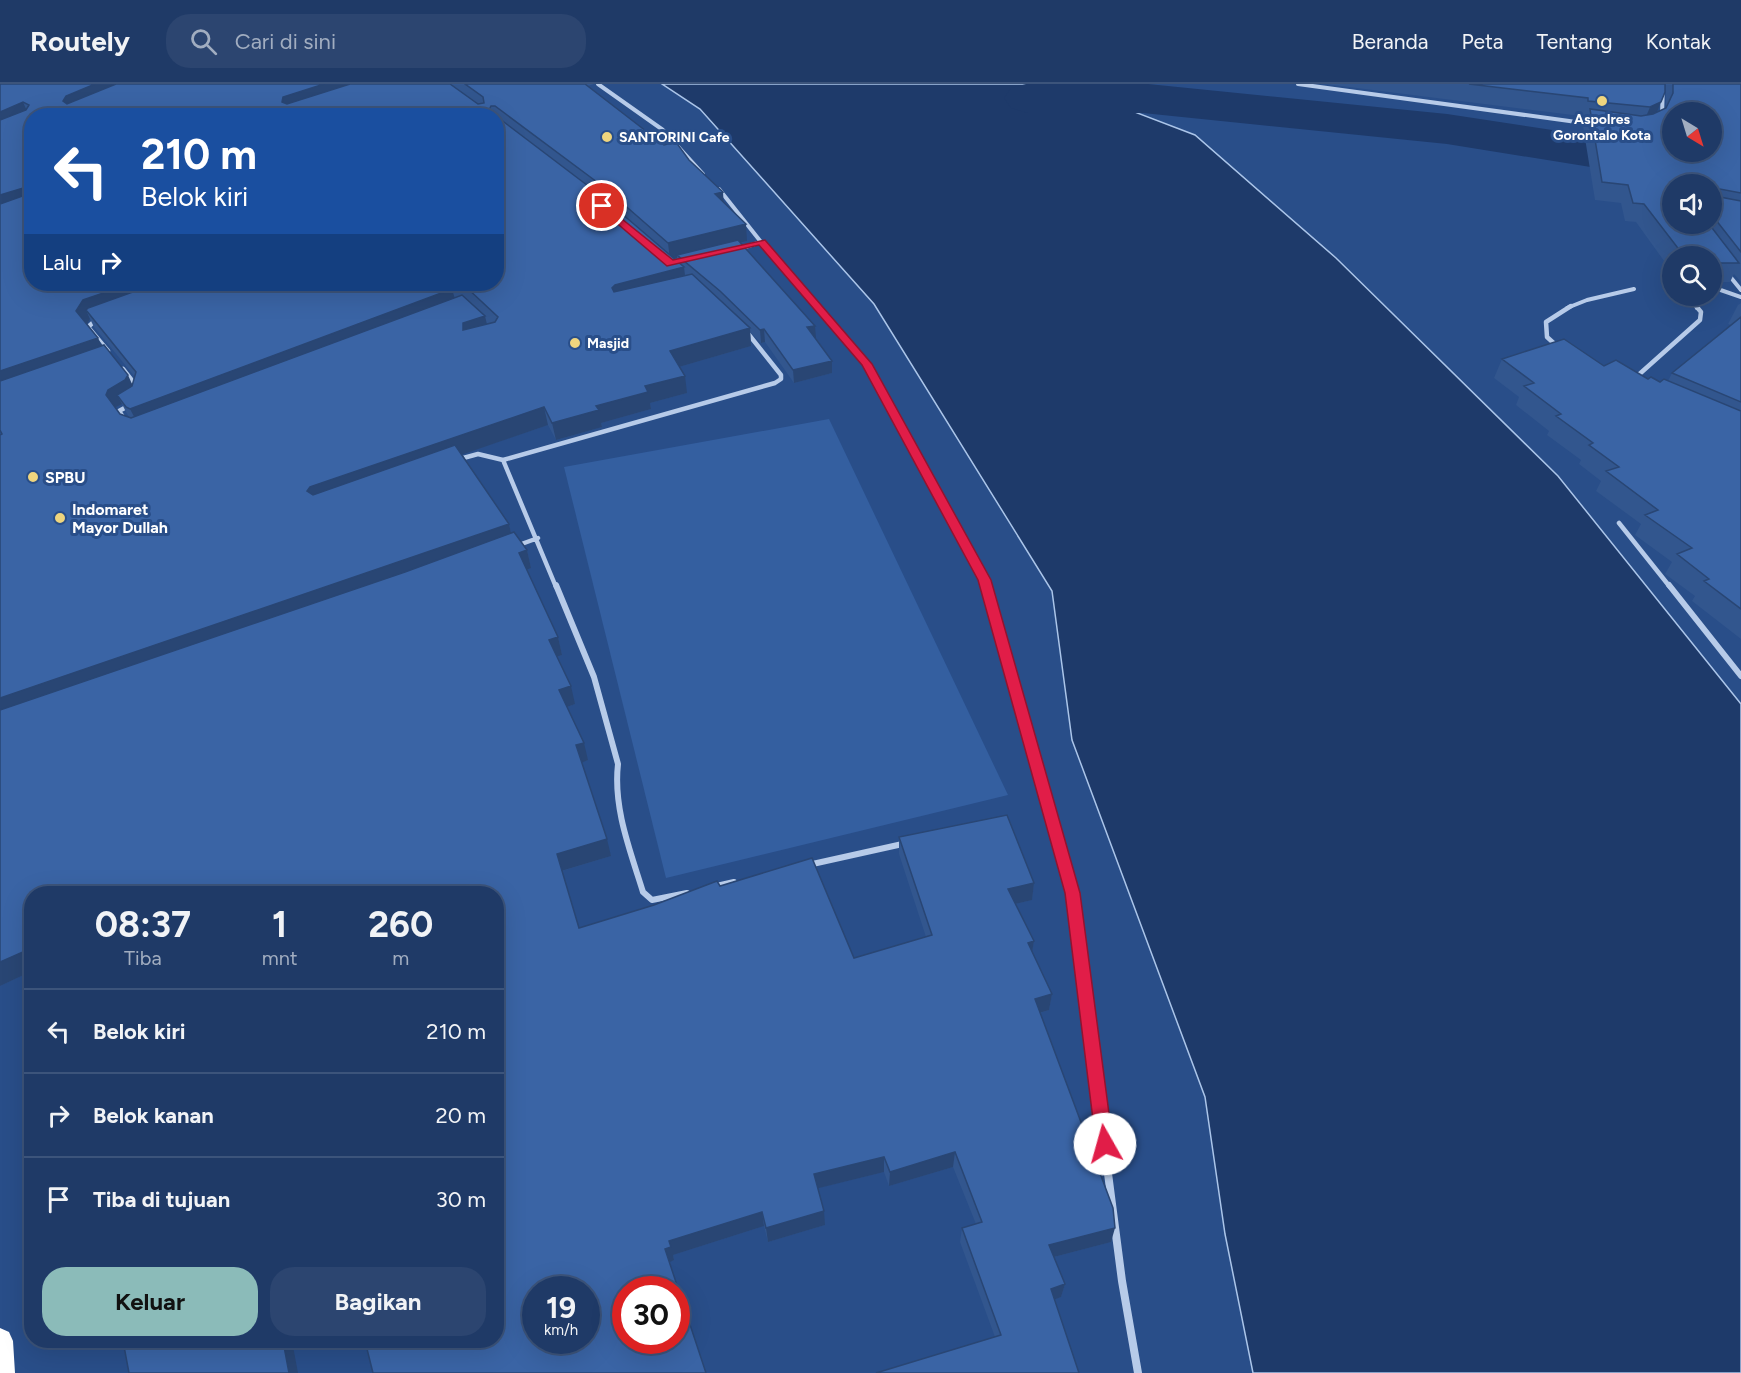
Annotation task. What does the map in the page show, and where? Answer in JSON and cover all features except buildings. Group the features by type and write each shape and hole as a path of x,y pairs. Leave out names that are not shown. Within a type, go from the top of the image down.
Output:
{"highway":[{"path":"0,1341 2,1373"}],"street":[{"path":"598,84 663,130 704,175"},
{"path":"1298,84 1598,125"},
{"path":"1659,121 1662,116 1663,84"},
{"path":"712,182 866,364 985,580 1072,893 1122,1281 1138,1373"},
{"path":"729,252 762,242"},
{"path":"1726,271 1741,290"},
{"path":"1566,351 1547,337 1546,322 1558,311 1575,304 1634,289"},
{"path":"1722,290 1741,297"},
{"path":"1630,383 1700,320 1701,312 1696,306"},
{"path":"102,317 93,321 88,327 114,357"},
{"path":"452,462 478,454 503,460 775,383 781,379 781,375 737,322"},
{"path":"121,366 141,392"},
{"path":"132,429 119,411 137,401"},
{"path":"503,460 538,538 540,552 594,677 618,764 615,776 616,794 643,891 652,900 695,891"},
{"path":"1618,523 1741,676"},
{"path":"507,550 538,538"},
{"path":"798,868 913,842"},
{"path":"706,888 741,881"}],"shaded area":[{"path":"662,84 1121,84 1140,89 1144,105 1132,111 1195,135 1336,258 1558,476 1741,704 1741,1373 1253,1373 1225,1234 1205,1097 1072,740 1052,591 874,304 700,109"},
{"path":"829,419 1008,795 666,878 564,467"}],"waterway":[{"path":"1028,98 1143,98 1447,129 1675,164 1741,179"}],"place":[{"name":"Aspolres Gorontalo Kota","path":"1602,101"},
{"name":"SANTORINI Cafe","path":"607,137"},
{"name":"Masjid","path":"575,343"},
{"name":"SPBU","path":"33,477"},
{"name":"Indomaret Mayor Dullah","path":"60,518"}],"route":[{"path":"602,206 671,264 729,252 762,242 866,364 985,580 1072,893 1105,1144"}]}
